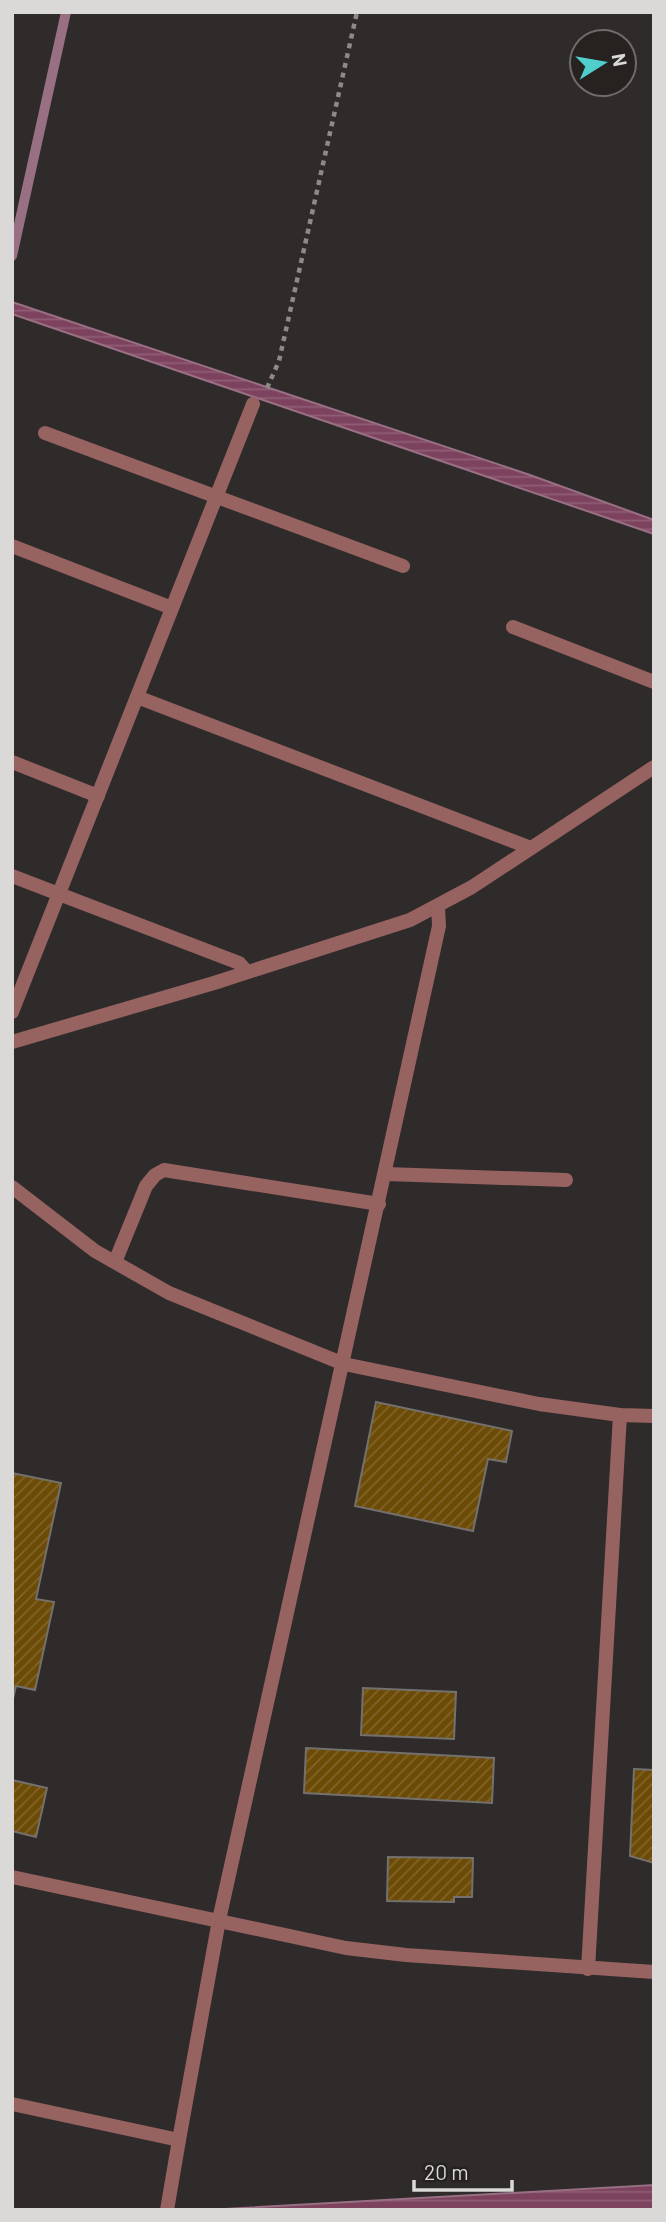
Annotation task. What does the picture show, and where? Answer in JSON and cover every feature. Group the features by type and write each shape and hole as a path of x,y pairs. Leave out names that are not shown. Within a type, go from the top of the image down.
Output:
{"street":[{"path":"12,1012 253,404"},
{"path":"44,433 403,566"},
{"path":"12,546 172,608"},
{"path":"513,626 654,682"},
{"path":"137,697 531,848"},
{"path":"12,762 98,796"},
{"path":"12,1042 381,931 438,906 472,887 654,766"},
{"path":"12,876 239,963 247,972"},
{"path":"167,2208 219,1920 386,1174 439,926 438,906"},
{"path":"115,1262 146,1186 155,1175 164,1170 379,1204"},
{"path":"386,1174 566,1180"},
{"path":"12,1187 95,1251 169,1293 344,1364 539,1404 620,1415 654,1416"},
{"path":"588,1969 620,1415"},
{"path":"12,1877 346,1948 406,1955 654,1972"},
{"path":"12,2104 179,2140"}],"path":[{"path":"271,383 298,284 357,12"}],"shaded area":[{"path":"12,302 530,475 654,520 654,534 12,314"},
{"path":"654,2185 654,2210 207,2210"}],"building":[{"path":"376,1402 512,1431 506,1462 488,1459 473,1531 355,1506"},
{"path":"12,1473 61,1483 36,1599 54,1602 35,1690 16,1686 12,1703"},
{"path":"363,1688 456,1692 454,1739 361,1735"},
{"path":"306,1748 494,1758 492,1803 304,1793"},
{"path":"634,1769 654,1770 654,1863 630,1856"},
{"path":"12,1780 47,1788 36,1837 12,1831"},
{"path":"388,1857 473,1858 472,1897 454,1897 454,1902 387,1901"}],"waterway":[{"path":"12,256 66,12"}]}
